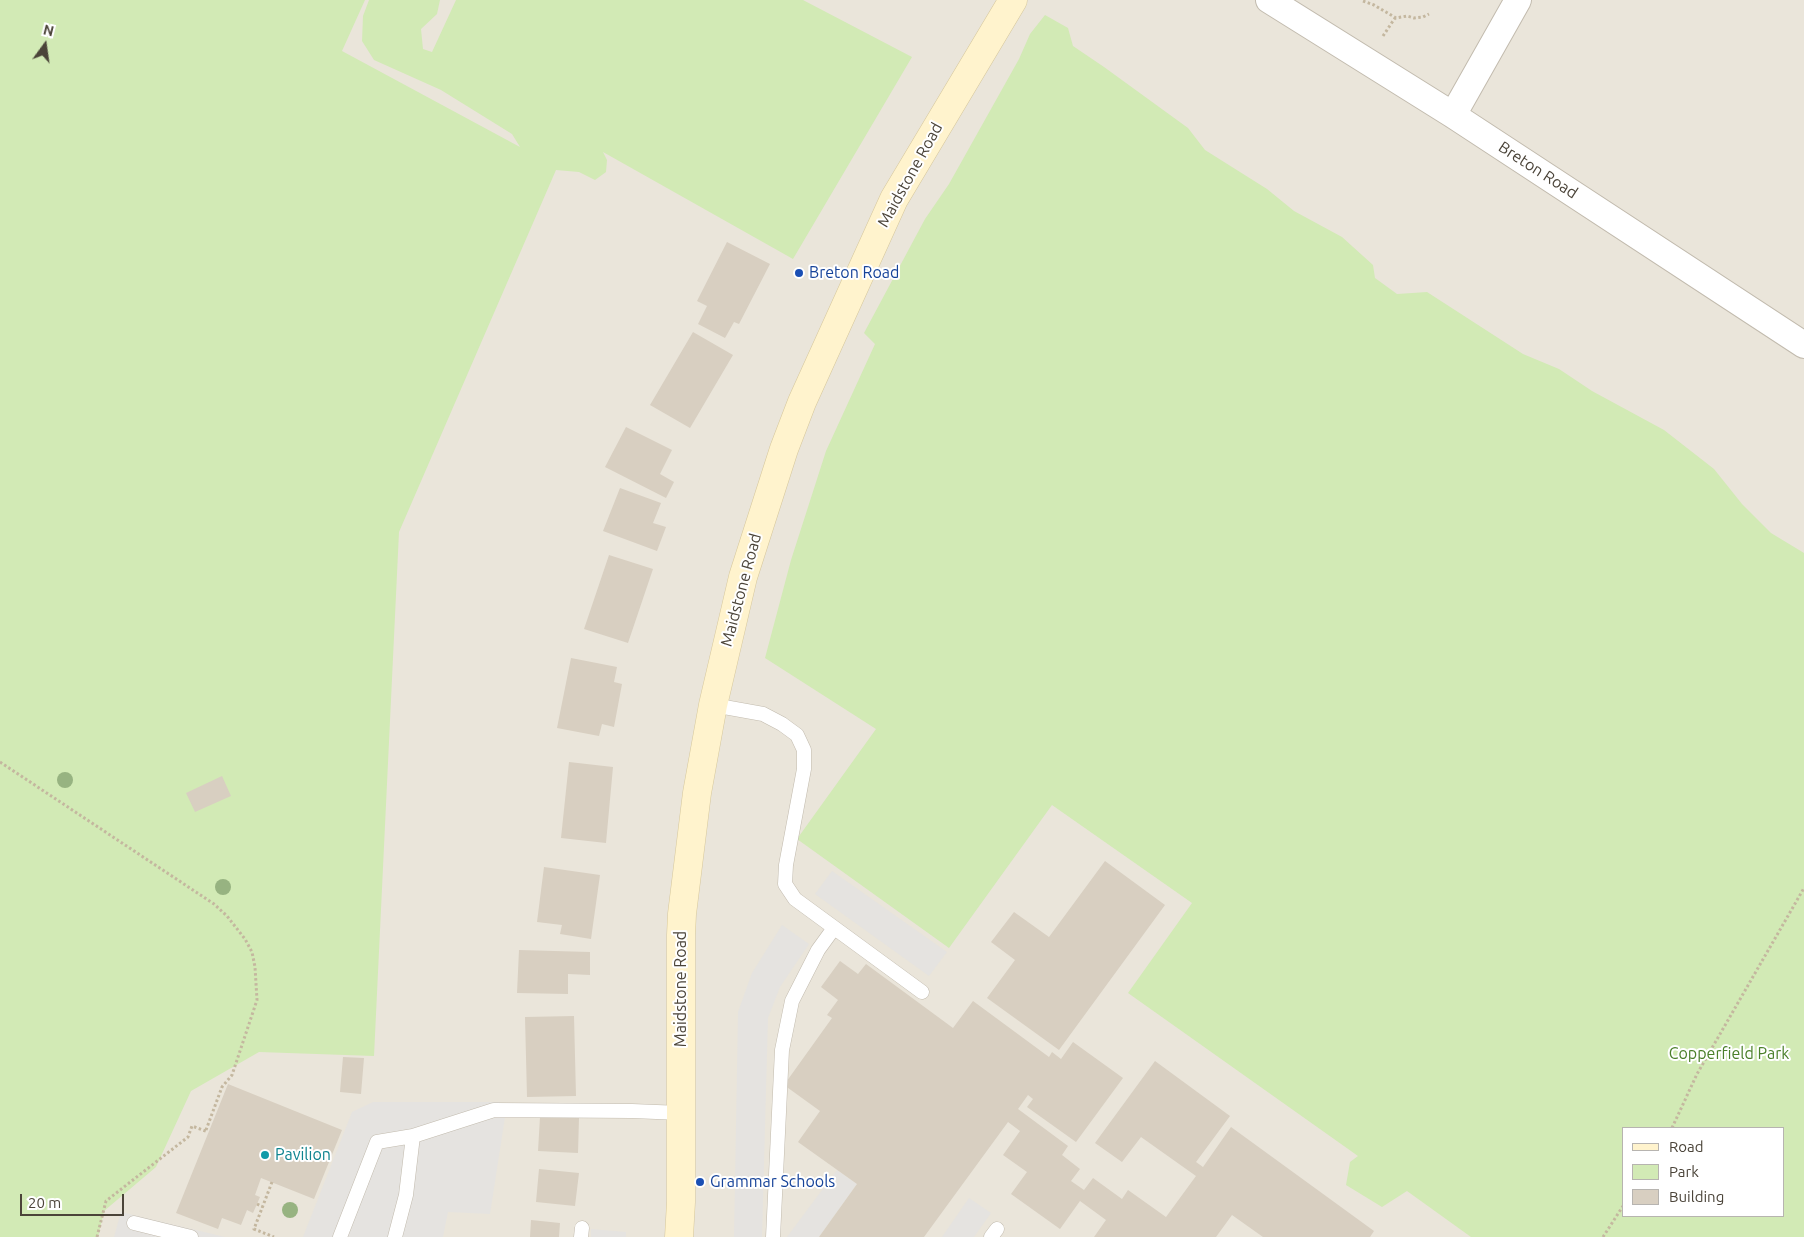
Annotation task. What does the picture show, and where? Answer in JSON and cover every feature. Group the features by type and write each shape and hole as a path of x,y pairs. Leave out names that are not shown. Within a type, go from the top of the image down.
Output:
{"main road":[{"name":"Maidstone Road","path":"679,1237 682,914 698,793 713,704 745,568 784,449 818,365 894,198 1013,0"}],"street":[{"name":"Breton Road","path":"1269,0 1453,115 1804,345"},
{"path":"1453,115 1518,0"}],"lane":[{"path":"713,704 763,714 782,724 797,736 804,750 804,769 786,865 785,884 795,899 922,992"},
{"path":"773,1237 782,1050 792,1001 818,950 834,928"},
{"path":"340,1237 377,1142 413,1136 494,1110 681,1113"},
{"path":"395,1237 406,1195 413,1136"},
{"path":"134,1223 191,1237"}],"path":[{"path":"1364,1 1374,4 1395,18 1407,16 1414,18 1423,17 1429,14"},
{"path":"1382,38 1395,18"},
{"path":"0,762 214,904 227,916 245,939 252,952 255,966 257,1000 232,1075 222,1087 207,1131 192,1126 188,1137 106,1201 98,1237"},
{"path":"1672,1127 1697,1074 1804,888"},
{"path":"272,1182 254,1229 274,1237"},
{"path":"257,1204 263,1207"},
{"path":"1604,1237 1622,1208"}],"shaded area":[{"path":"0,0 1804,0 1804,1237 0,1237"},
{"path":"832,871 947,952 929,976 815,894"},
{"path":"782,925 809,944 780,987 768,1018 762,1237 734,1237 738,1012 752,973"},
{"path":"373,1102 500,1102 505,1117 490,1214 448,1212 443,1237 303,1237 352,1112"},
{"path":"837,1170 857,1184 819,1237 787,1237"},
{"path":"969,1198 991,1213 974,1237 942,1237"},
{"path":"121,1212 225,1237 114,1237"},
{"path":"591,1229 626,1232 626,1237 591,1237"}],"green space":[{"path":"0,0 365,0 342,51 520,147 512,134 441,90 374,60 362,41 363,16 369,0 440,0 437,14 421,29 423,49 432,52 456,0 803,0 912,57 793,259 603,152 607,160 606,172 595,180 579,172 556,170 399,532 374,1056 259,1052 191,1091 156,1167 104,1211 98,1237 0,1237"},
{"name":"Copperfield Park","path":"1045,15 1068,28 1073,46 1188,128 1205,150 1267,189 1294,211 1342,237 1373,265 1375,278 1397,294 1427,292 1523,354 1559,369 1592,391 1664,430 1714,469 1742,504 1771,533 1804,553 1804,1237 1471,1237 1407,1191 1382,1207 1346,1185 1350,1162 1358,1156 1128,993 1192,903 1052,805 949,948 797,839 876,729 765,658 791,560 826,451 875,344 864,333 925,219 949,184 1019,59 1030,34"}],"building":[{"path":"727,242 770,264 739,324 734,322 725,338 698,324 707,306 697,301"},
{"path":"693,332 733,355 690,428 650,405"},
{"path":"626,427 672,450 660,474 674,482 666,498 605,467"},
{"path":"620,488 661,503 653,523 666,527 657,551 603,531"},
{"path":"609,555 653,569 628,643 584,629"},
{"path":"571,658 617,667 614,682 622,684 614,727 602,724 599,736 557,728"},
{"path":"569,762 613,767 606,843 561,838"},
{"path":"222,776 231,796 195,812 186,793"},
{"path":"1105,861 1165,905 1059,1050 987,998 1015,960 991,942 1014,912 1049,937"},
{"path":"544,867 600,875 591,939 560,934 562,925 537,922"},
{"path":"519,950 590,952 590,975 568,974 568,994 517,993"},
{"path":"840,961 858,974 866,964 953,1028 973,1001 1049,1057 1052,1052 1061,1059 1073,1042 1123,1078 1076,1142 1027,1107 1033,1099 1028,1095 1018,1109 1068,1146 1062,1155 1080,1169 1071,1181 1084,1190 1093,1178 1122,1199 1128,1190 1166,1217 1196,1176 1141,1137 1122,1162 1095,1143 1155,1061 1230,1116 1196,1162 1203,1167 1231,1127 1374,1231 1370,1237 1263,1237 1232,1215 1216,1237 1094,1237 1106,1220 1080,1201 1060,1229 1011,1194 1027,1172 1003,1155 1020,1131 1008,1122 924,1237 819,1237 857,1184 798,1142 820,1111 784,1085 832,1018 827,1015 838,1000 821,987"},
{"path":"574,1016 576,1096 527,1097 525,1017"},
{"path":"343,1057 364,1058 361,1094 340,1092"},
{"name":"Pavilion","path":"228,1084 342,1130 314,1199 261,1178 255,1195 260,1197 253,1213 247,1210 241,1225 222,1218 218,1229 176,1213"},
{"path":"540,1117 579,1118 578,1153 538,1151"},
{"path":"539,1169 579,1173 575,1206 536,1202"},
{"path":"531,1220 560,1223 559,1237 530,1237"}],"place":[{"name":"Breton Road","path":"799,273"},
{"name":"Pavilion","path":"265,1155"},
{"name":"Grammar Schools","path":"700,1182"}]}
